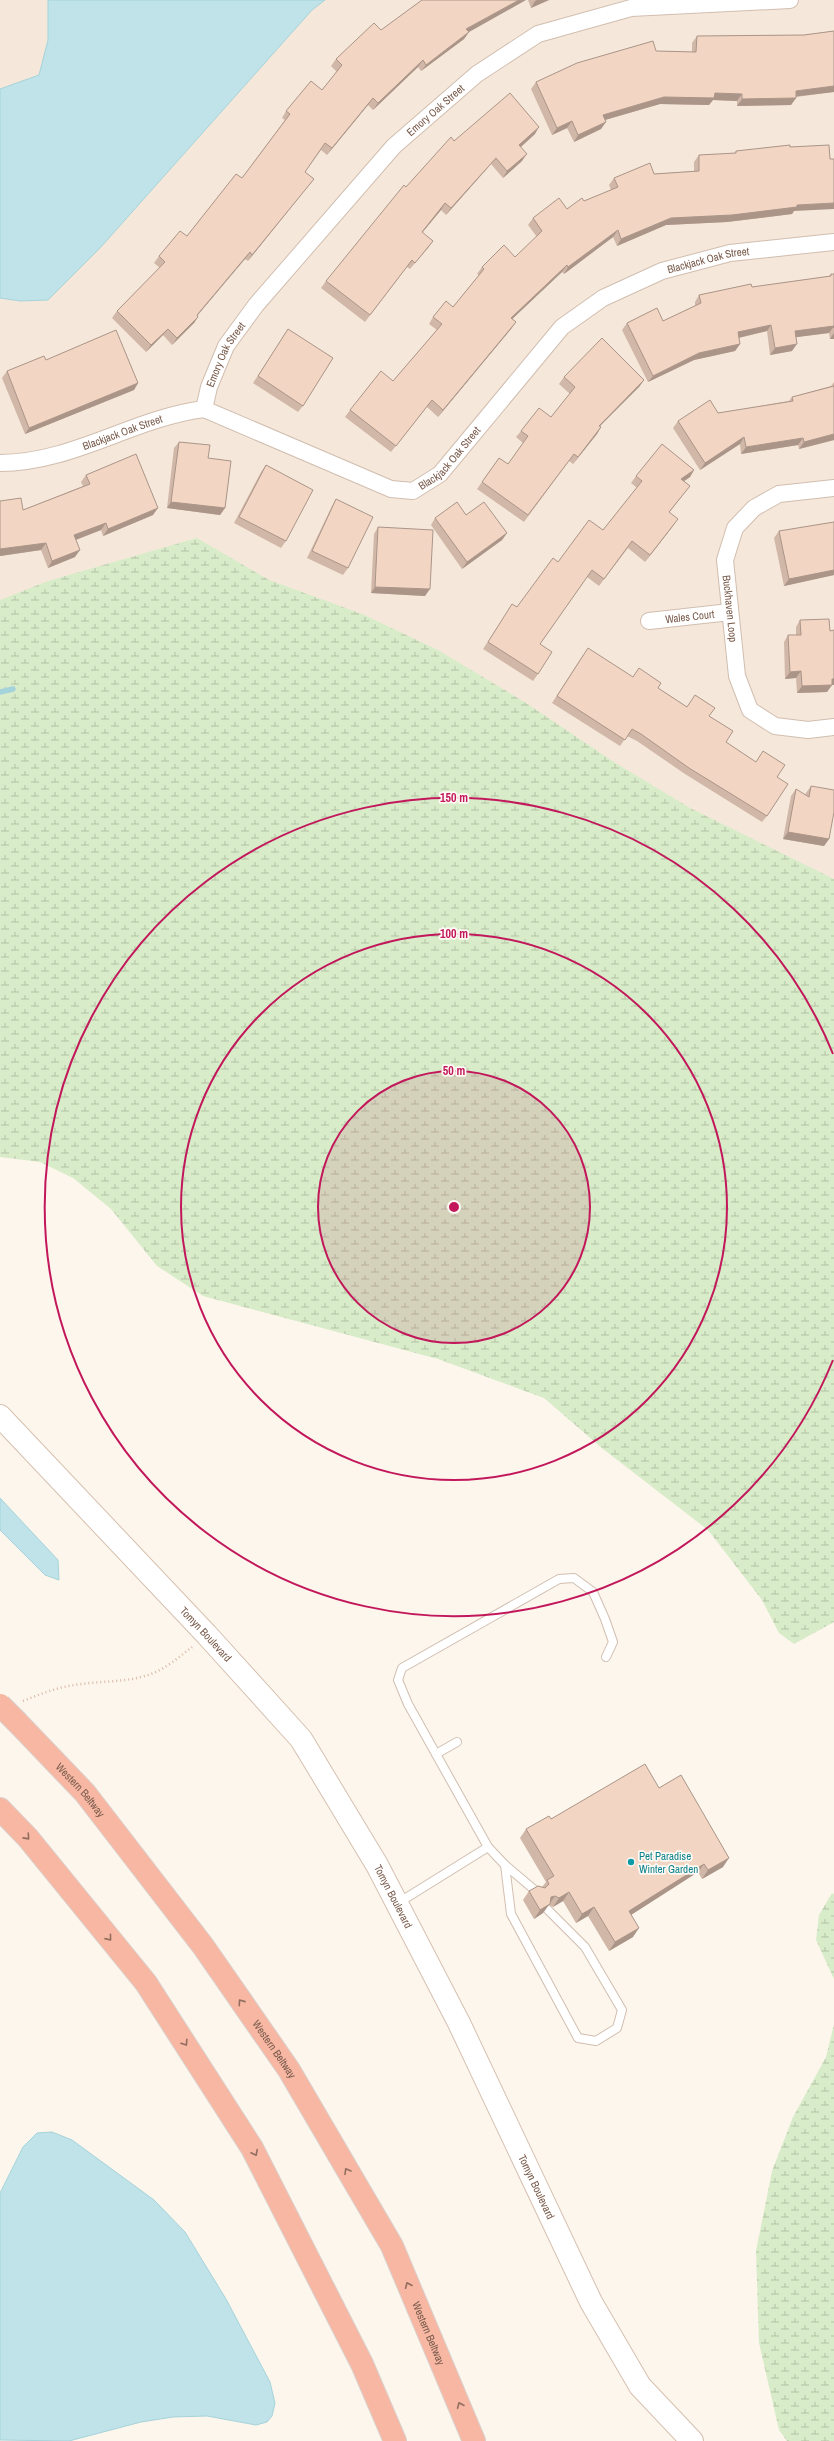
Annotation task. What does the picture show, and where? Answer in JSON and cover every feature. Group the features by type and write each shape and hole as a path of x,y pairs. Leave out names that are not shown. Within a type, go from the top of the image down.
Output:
{"highway":[{"name":"Western Beltway","path":"12,1711 85,1793 203,1946 289,2070 392,2246 474,2441"},
{"path":"0,1809 28,1838 146,1983 252,2148 362,2364 395,2441"}],"street":[{"name":"Emory Oak Street","path":"204,409 209,387 226,346 256,305 394,146 477,74 538,34 631,8 790,0"},
{"name":"Blackjack Oak Street","path":"0,464 20,463 67,453 178,413 204,409 391,489 413,491 440,474 562,327 603,298 662,271 730,253 834,242"},
{"name":"Buckhaven Loop","path":"834,488 779,494 754,508 735,528 725,560 737,676 750,710 775,726 808,730 834,727"},
{"name":"Wales Court","path":"649,621 730,612"},
{"name":"Tomyn Boulevard","path":"0,1416 207,1635 301,1739 398,1903 459,2023 591,2302 640,2386 692,2441"}],"lane":[{"path":"537,1892 505,1865 488,1847 408,1704 398,1680 402,1668 559,1579 574,1578 593,1592 613,1642 606,1657"},
{"path":"436,1754 457,1742"},
{"path":"398,1903 488,1847"},
{"path":"505,1865 511,1914 578,2038 596,2041 617,2028 622,2010 585,1946 548,1910"}],"path":[{"path":"12,1711 58,1687 83,1683 120,1682 147,1675 171,1663 207,1635"}],"shaded area":[{"path":"0,0 834,0 834,1249 0,717"}],"green space":[{"path":"197,538 269,580 362,614 438,650 526,703 614,762 690,808 834,879 834,1622 794,1644 779,1633 762,1600 708,1530 603,1449 544,1398 438,1359 203,1296 157,1266 111,1209 73,1178 40,1162 0,1157 0,600 48,581"},
{"path":"832,1893 834,1894 834,1979 816,1940 819,1915"},
{"path":"834,2024 834,2441 787,2441 779,2430 759,2343 756,2251 772,2171 793,2117 826,2057"}],"water":[{"path":"48,0 325,0 312,10 100,248 48,300 20,301 0,298 0,89 39,75 48,40"},
{"path":"0,1498 58,1560 59,1580 45,1575 0,1530"},
{"path":"52,2132 72,2140 154,2200 185,2232 226,2299 270,2382 275,2403 272,2416 267,2422 256,2425 207,2416 173,2417 141,2422 69,2441 0,2440 0,2193 23,2147 37,2133"}],"building":[{"path":"422,0 519,0 466,29 469,32 426,65 423,60 378,103 373,98 332,148 325,143 305,172 314,179 252,255 250,252 197,315 198,317 177,338 168,329 151,345 117,311 165,262 159,256 180,231 187,236 236,174 242,178 290,114 286,111 311,81 322,90 342,65 336,59 374,23 381,30"},
{"path":"834,31 834,86 796,91 796,98 742,99 742,94 715,93 714,98 664,97 603,115 606,122 578,135 572,121 557,128 536,82 577,63 653,41 656,51 696,52 697,36 804,35"},
{"path":"510,93 539,127 519,145 527,154 507,171 496,158 451,208 445,203 422,232 433,241 415,263 412,260 370,315 326,281 404,185 406,187 451,137 454,141"},
{"path":"790,145 790,147 829,145 830,159 834,159 834,203 797,205 797,207 732,215 671,218 621,239 618,230 568,267 567,265 511,318 516,322 443,410 432,400 396,446 350,410 381,371 393,381 442,324 433,317 446,301 453,307 484,269 482,267 504,245 515,257 542,231 533,218 559,198 567,209 582,198 584,201 618,187 614,178 650,163 654,174 699,171 699,155 736,153 736,151"},
{"path":"831,274 834,274 834,326 795,331 797,344 775,348 771,325 738,332 740,344 699,353 653,376 627,323 657,308 663,321 701,303 699,295 751,284 752,287 831,276"},
{"path":"288,329 333,358 303,406 258,376"},
{"path":"116,330 138,383 29,428 7,371 44,356 46,360"},
{"path":"602,338 644,380 599,426 601,427 578,457 574,454 528,515 482,482 499,458 508,464 528,436 521,431 539,408 551,417 575,387 564,377"},
{"path":"834,386 834,434 804,442 803,438 746,447 744,437 705,463 678,421 710,400 718,413 793,401 792,397"},
{"path":"179,442 210,445 208,458 231,461 225,508 171,502"},
{"path":"662,444 694,470 681,479 690,486 669,512 678,519 650,555 632,541 604,579 592,570 540,644 552,652 538,674 488,642 512,604 517,607 553,558 558,562 589,520 603,530 642,481 636,476"},
{"path":"136,454 158,508 108,529 106,523 74,535 80,550 52,561 46,543 0,549 0,501 21,498 23,510 90,484 86,475"},
{"path":"266,465 313,490 286,541 239,517"},
{"path":"336,499 373,517 348,568 312,551"},
{"path":"457,502 466,515 484,502 507,533 467,562 435,518"},
{"path":"834,522 834,570 789,579 779,531"},
{"path":"378,527 433,530 430,589 375,587"},
{"path":"829,619 830,631 834,630 834,679 832,679 832,685 802,686 801,671 790,672 788,635 801,635 800,620"},
{"path":"588,648 633,677 639,668 661,683 658,688 687,707 695,695 715,708 709,716 733,731 726,742 756,762 763,751 785,765 777,777 788,784 767,816 689,768 641,734 632,729 625,740 557,696"},
{"path":"811,786 834,790 834,812 829,839 788,832 796,789 809,797"},
{"name":"Pet Paradise Winter Garden","path":"645,1764 659,1788 681,1775 729,1858 708,1870 704,1864 629,1911 639,1928 615,1942 594,1907 582,1914 569,1892 559,1898 555,1896 551,1897 550,1904 540,1910 529,1891 538,1886 545,1888 549,1884 547,1880 554,1876 526,1829 549,1816 551,1819"}],"waterway":[{"path":"0,692 13,689"}],"place":[{"name":"Pet Paradise Winter Garden","path":"631,1862"}]}
